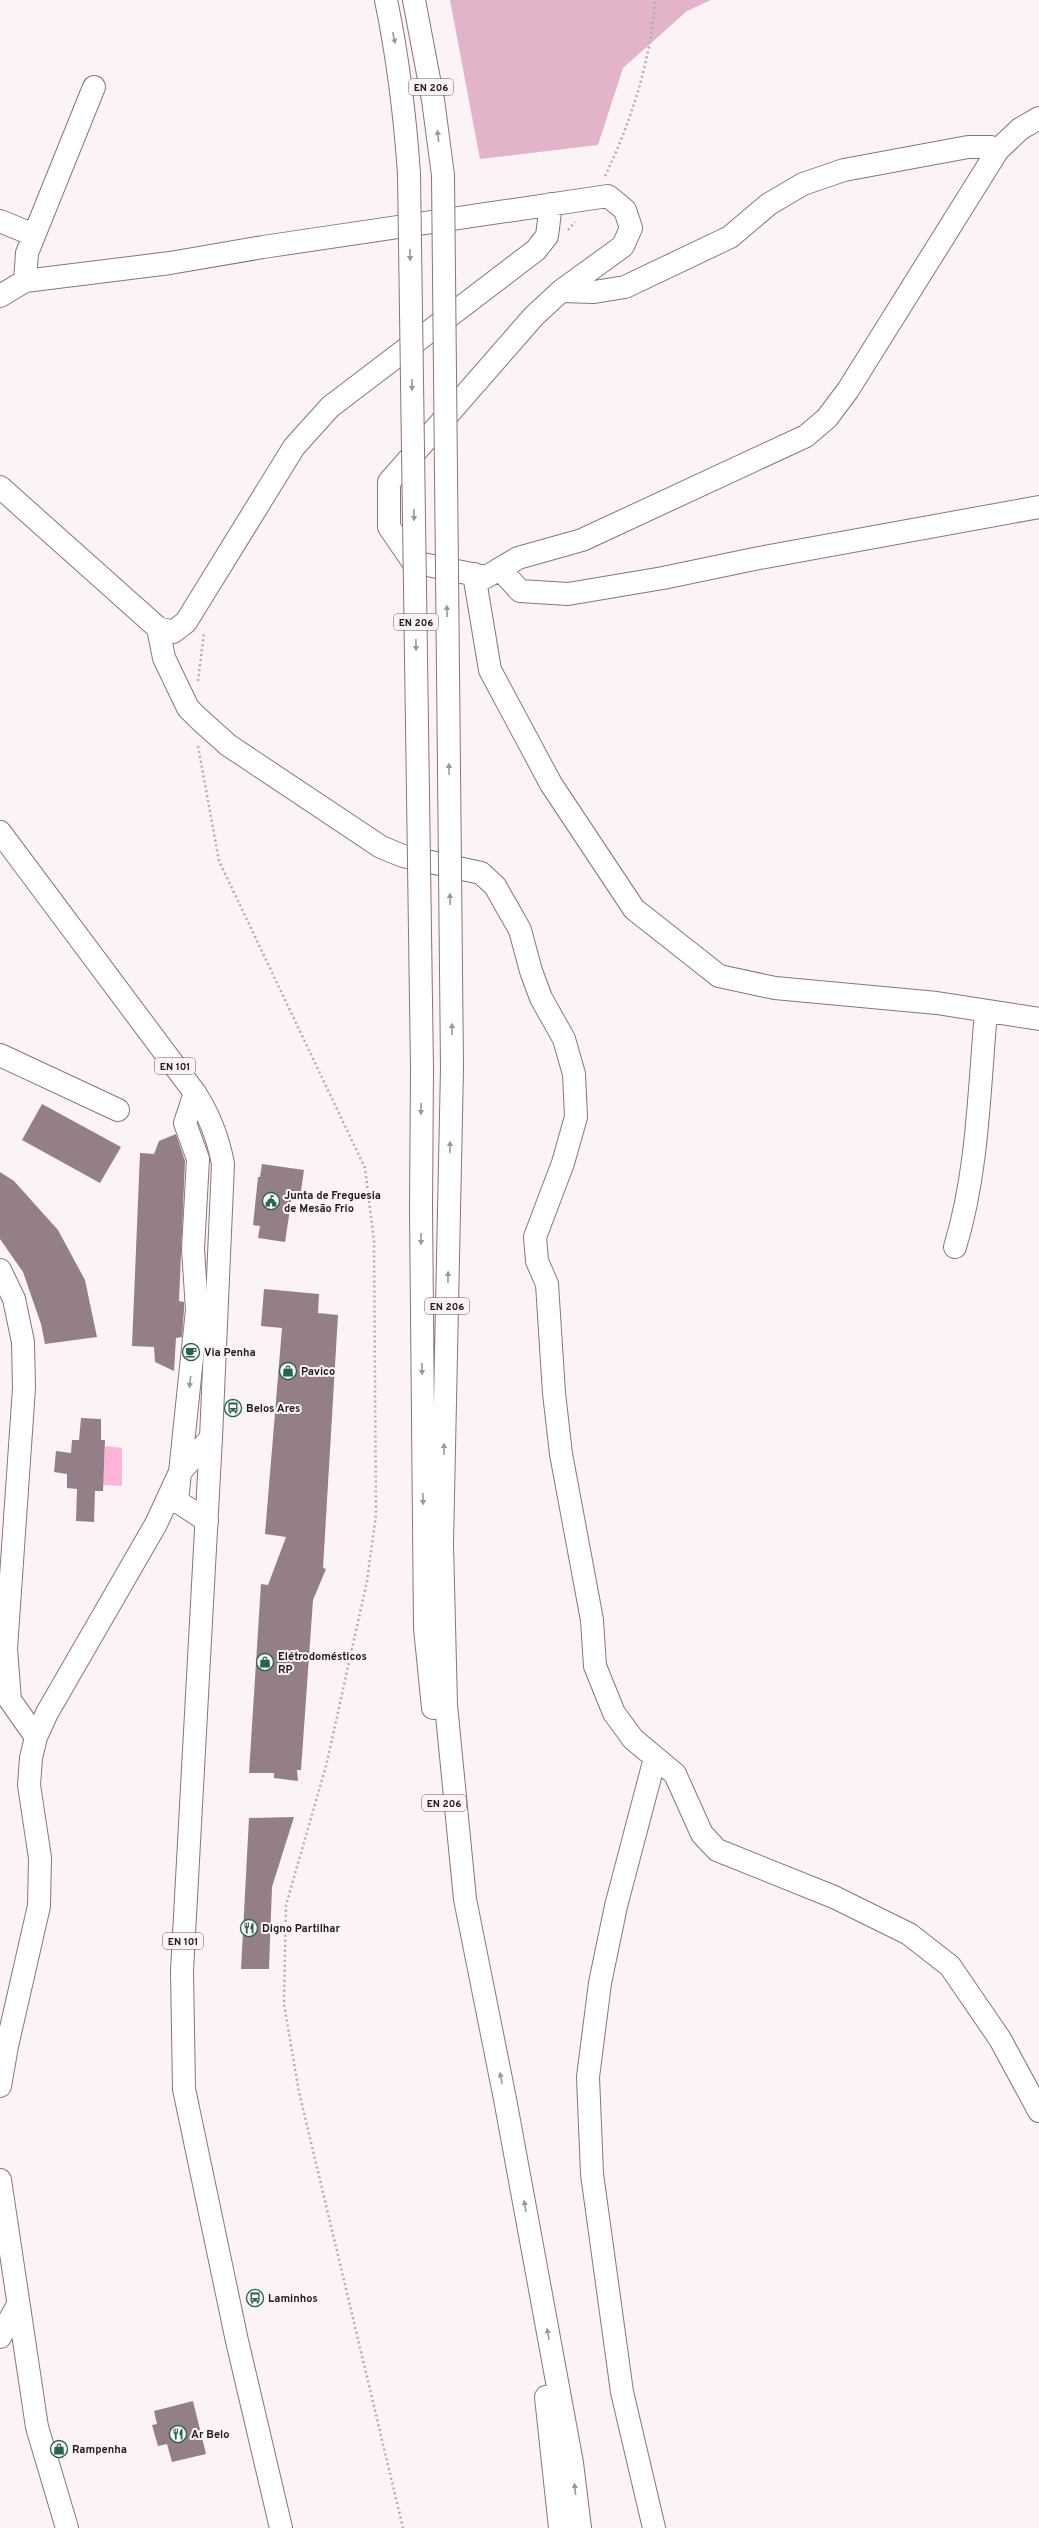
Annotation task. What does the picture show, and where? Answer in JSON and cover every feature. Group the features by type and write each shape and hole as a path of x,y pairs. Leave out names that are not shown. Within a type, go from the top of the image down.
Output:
{"main road":[{"name":"EN 206","path":"386,0 397,51 404,108 409,174 422,1070 420,1208 424,1628 457,1925 548,2407 560,2528"},
{"name":"EN 206","path":"414,0 433,100 443,175 452,1068 442,1544 446,1706 465,1899 506,2106 572,2463 580,2528"},
{"path":"25,281 27,253 94,87"},
{"path":"0,296 25,281 170,263 263,247 608,196 625,210 631,228 623,246 561,291 534,316 389,482 389,527 413,562 486,577 518,558 582,540 806,436 827,418 848,390 998,150 1020,129 1039,118"},
{"path":"561,291 594,292 625,287 730,237 769,204 803,184 844,170 968,147 991,147 998,150"},
{"path":"0,487 158,628 173,632 186,622 294,447 330,407 536,250 547,236 551,204"},
{"path":"0,221 34,236"},
{"path":"500,569 520,591 568,594 663,578 759,558 1039,507"},
{"path":"474,574 490,670 551,784 634,909 719,976 775,988 937,1003 986,1012 1039,1019"},
{"path":"158,628 164,658 188,708 228,745 381,847 402,856 482,873 495,886 520,930 531,971 541,998 564,1039 574,1074 576,1117 563,1163 535,1237 537,1261 547,1284 556,1416 592,1620 595,1666 614,1712 634,1739 675,1774 702,1834 717,1850 834,1897 909,1934 950,1966 1000,2039 1039,2111"},
{"name":"EN 101","path":"0,832 195,1093 209,1115 219,1139 223,1164 205,1344 211,1438 182,1971 184,2089 237,2341 281,2528"},
{"path":"955,1247 964,1219 975,1140 986,1012"},
{"path":"0,1055 118,1110"},
{"path":"0,1270 14,1299 23,1342 24,1388 6,1649 10,1700 36,1737"},
{"path":"177,1501 180,1472 205,1344"},
{"path":"0,2086 7,2046 39,1906 40,1858 29,1785 31,1758 36,1737 47,1713 156,1524 180,1472 211,1438"},
{"path":"156,1524 177,1501 208,1491"},
{"path":"177,1501 207,1521"},
{"path":"654,2528 622,2392 592,2174 588,2077 600,1983 616,1906 656,1758"},
{"path":"0,2180 37,2427 68,2528"},
{"path":"0,2337 18,2305"}],"path":[{"path":"595,197 623,137 652,32 655,0"},
{"path":"567,232 576,221"},
{"path":"198,685 204,629"},
{"path":"198,718 198,746 219,861 365,1168 374,1241 376,1515 367,1581 326,1766 286,1905 284,2004 299,2092 403,2528"}],"shaded area":[{"path":"450,0 711,0 687,11 623,68 598,145 480,159"},
{"path":"105,1446 122,1448 122,1486 103,1485"}],"building":[{"path":"42,1104 121,1147 100,1183 22,1140"},
{"path":"176,1134 185,1161 179,1301 184,1302 184,1310 182,1337 176,1338 174,1371 155,1362 154,1347 132,1346 140,1153 154,1154 159,1141"},
{"name":"Junta de Freguesia de Mesão Frio","path":"262,1164 304,1170 300,1198 292,1196 285,1242 258,1238 260,1226 253,1225 258,1177 260,1177"},
{"path":"0,1172 14,1181 58,1230 85,1280 97,1337 45,1344 41,1324 23,1272 0,1239"},
{"path":"264,1289 319,1294 318,1313 338,1315 323,1568 326,1569 313,1600 301,1770 297,1770 298,1781 274,1778 274,1773 249,1773 261,1584 268,1585 286,1537 265,1534 282,1328 261,1326"},
{"path":"81,1418 101,1419 101,1440 105,1440 103,1491 95,1491 94,1522 76,1521 77,1489 67,1488 67,1474 54,1472 56,1451 71,1453 72,1440 79,1440"},
{"path":"294,1817 272,1887 269,1969 241,1969 249,1818"},
{"name":"Ar Belo","path":"193,2401 206,2454 172,2462 167,2444 158,2446 152,2425 157,2424 154,2411"}],"place":[{"name":"Junta de Freguesia de Mesão Frio","path":"271,1201"},
{"name":"Via Penha","path":"191,1352"},
{"name":"Pavico","path":"288,1371"},
{"name":"Belos Ares","path":"233,1408"},
{"name":"Elétrodomésticos RP","path":"265,1662"},
{"name":"Digno Partilhar","path":"249,1928"},
{"name":"Laminhos","path":"255,2298"},
{"name":"Ar Belo","path":"178,2434"},
{"name":"Rampenha","path":"59,2449"}]}
